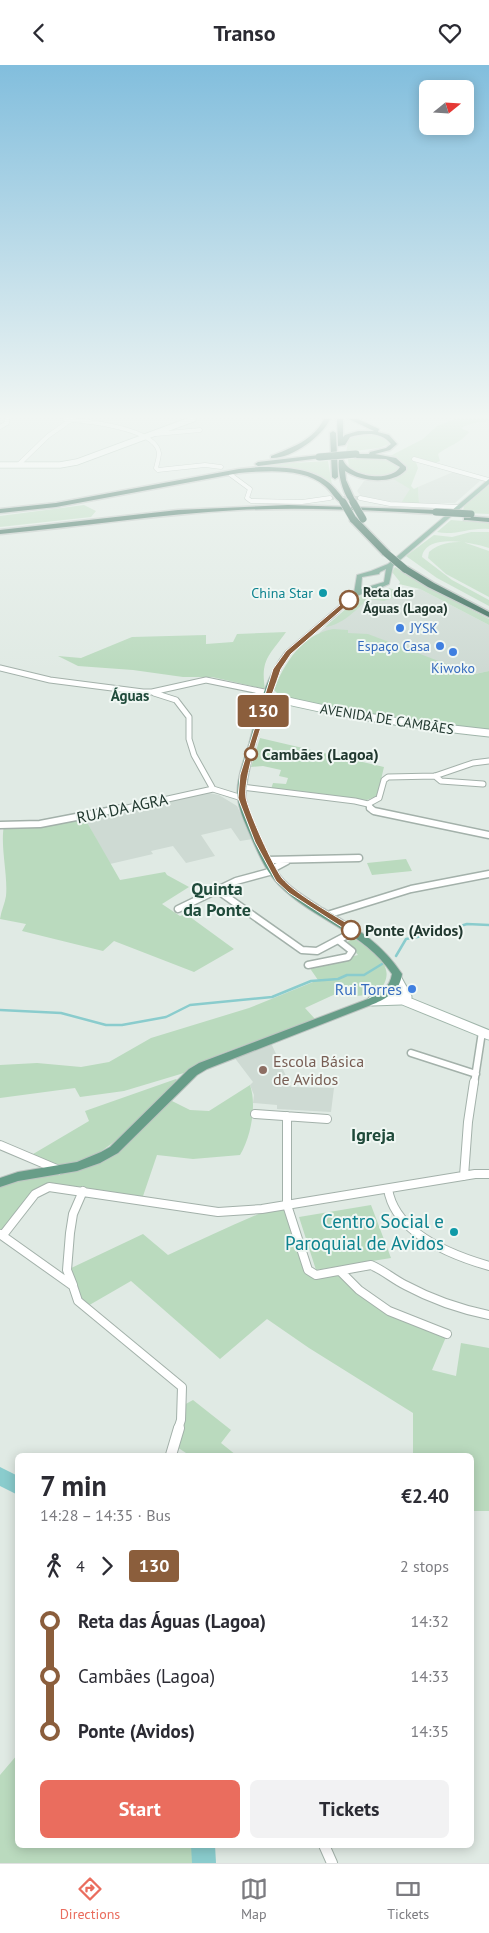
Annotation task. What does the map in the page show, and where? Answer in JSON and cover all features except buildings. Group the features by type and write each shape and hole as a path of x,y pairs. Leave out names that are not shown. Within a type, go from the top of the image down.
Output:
{"highway":[{"path":"0,510 50,503"},
{"path":"0,510 10,511 66,503"},
{"path":"344,503 353,519 431,585 489,615"},
{"path":"354,503 363,519 389,551"},
{"path":"0,532 238,508 331,507 434,513 489,519"},
{"path":"0,536 138,520 239,512 434,513"},
{"path":"408,566 489,609"}],"main road":[{"path":"357,593 360,582 359,576 372,573 390,565 464,503"},
{"path":"0,1183 15,1177 75,1168 99,1160 114,1150 193,1072 203,1066 372,1001 390,991 397,979 394,968 384,955 283,884 267,860 246,812 242,798 242,787 277,669 288,653 357,593 387,583 390,565"},
{"path":"372,573 388,577"},
{"path":"360,582 366,585 379,586"}],"street":[{"path":"385,503 459,507"},
{"path":"0,668 50,680 152,692 176,700 190,717 188,730 193,758 213,789"},
{"path":"152,692 206,680 268,697"},
{"name":"AVENIDA DE CAMBÃES","path":"268,697 285,702 430,727 489,733"},
{"path":"242,787 344,799 368,804 379,798 386,778 435,776 473,763 489,761"},
{"path":"435,776 441,781 483,784"},
{"name":"RUA DA AGRA","path":"2,825 40,824 84,817 213,789 242,798"},
{"path":"368,804 369,808 374,811 489,835"},
{"path":"0,831 2,825"},
{"path":"267,860 359,858"},
{"path":"178,909 216,890 251,876 273,870 287,861"},
{"path":"327,915 411,889 489,874"},
{"path":"216,890 302,950 316,951 353,932"},
{"path":"338,922 343,919 348,910"},
{"path":"308,965 348,957 352,951 338,939"},
{"path":"397,979 405,999"},
{"path":"390,991 486,1034 476,1074 468,1122 464,1176"},
{"path":"372,1001 405,999"},
{"path":"410,1053 476,1074"},
{"path":"255,1114 327,1119"},
{"path":"287,1116 287,1205 308,1271 316,1275 372,1265 434,1299 476,1313 489,1315"},
{"path":"0,1145 60,1170"},
{"path":"73,1286 1,1235 35,1194 49,1187 211,1211 262,1209 464,1176 489,1175"},
{"path":"388,1189 394,1208 411,1226 426,1238 460,1257 489,1266"},
{"path":"83,1191 73,1214 67,1270 78,1301 182,1387 181,1420 172,1453"},
{"path":"340,1271 359,1290 389,1311 447,1335"},
{"path":"325,1848 332,1863"}],"shaded area":[{"path":"382,589 399,590 407,593 420,589 489,625 489,671 470,675 462,670 319,633 363,594"},
{"path":"199,791 219,795 237,806 253,839 240,841 231,828 201,835 215,856 186,863 173,846 151,851 153,854 110,864 84,817"},
{"name":"Escola Básica de Avidos","path":"271,1043 291,1087 334,1088 331,1112 277,1109 277,1105 253,1103 254,1095 250,1085 253,1082 234,1057"}],"green space":[{"path":"468,503 489,503 489,514 466,513 463,511 464,506"},
{"path":"84,505 96,511 91,517 0,527 0,516"},
{"path":"451,520 489,523 489,529 450,533 437,532"},
{"path":"471,532 489,532 489,548 462,542 441,542 432,544 425,549 422,557 452,580 489,600 489,606 437,578 406,556 434,535 452,537"},
{"path":"463,542 489,551 489,597 446,574 428,558 429,552 441,545"},
{"path":"395,567 489,619 489,625 420,589 399,584 400,582 392,572"},
{"path":"389,588 406,593 384,601 368,599 343,620 325,627 363,594"},
{"path":"333,629 348,630 348,633 368,634 462,670 470,675 489,671 489,731 440,727 282,698 274,690 289,660 304,643 322,632"},
{"path":"286,632 271,652 265,664 265,689 212,677 183,677 133,670 78,666 58,656 81,658 132,637 206,635 206,644 233,642 237,634"},
{"path":"260,738 384,767 377,796 367,800 271,789 273,783 286,784 288,778 279,776 281,770 263,766 251,767"},
{"path":"84,817 120,880 165,872 189,887 162,904 180,916 186,914 234,949 194,972 114,941 103,951 22,931 26,924 0,919 6,896 4,825"},
{"path":"406,859 412,871 372,875 367,863"},
{"path":"354,938 377,956 386,969 384,984 377,994 346,997 342,991 305,1008 315,1019 220,1054 184,1073 124,1091 80,1097 75,1088 0,1098 0,1065 37,1063 81,1067 109,1062 151,1038 249,1008 318,980 309,967 358,955 347,942"},
{"path":"176,1079 178,1081 123,1135 107,1148 90,1158 73,1165 57,1167 28,1157 89,1121 85,1111"},
{"path":"250,1085 253,1102 252,1121 240,1155 193,1159 157,1155 141,1202 83,1191 41,1190 0,1234 0,1183 99,1160 166,1098 190,1110 209,1111"},
{"path":"287,1205 309,1271 316,1275 338,1271 387,1313 446,1337 432,1370 456,1376 461,1343 489,1348 489,1511 474,1511 474,1453 413,1453 413,1413 309,1348 267,1319 220,1359 131,1281 86,1307 78,1301 67,1270 143,1234 168,1255 261,1213 262,1209"},
{"path":"371,1205 391,1258 316,1270 299,1217"},
{"path":"193,1400 231,1430 221,1443 234,1453 186,1453 174,1445 182,1406"},
{"path":"15,1757 15,1848 203,1848 204,1863 0,1863 0,1775"}],"waterway":[{"path":"396,956 406,939 434,934 467,924 489,925"},
{"path":"0,1010 61,1013 106,1025 122,1025 166,1017 190,1005 272,997 311,981 338,979 347,975 364,975 382,964"},
{"path":"0,1476 15,1484"},
{"path":"203,1848 204,1863"}],"bus line":[{"name":"130","path":"349,600 300,641 288,653 277,669 244,775 242,798 259,842 272,869 283,884 351,930"}],"place":[{"name":"China Star","path":"323,593"},
{"name":"Reta das Águas (Lagoa)","path":"349,600"},
{"name":"JYSK","path":"400,628"},
{"name":"Espaço Casa","path":"440,646"},
{"name":"Kiwoko","path":"453,652"},
{"name":"Cambães (Lagoa)","path":"251,754"},
{"name":"Ponte (Avidos)","path":"351,930"},
{"name":"Rui Torres","path":"412,989"},
{"name":"Escola Básica de Avidos","path":"263,1070"},
{"name":"Centro Social e Paroquial de Avidos","path":"454,1232"}],"district":[{"name":"Águas","path":"130,696"},
{"name":"Quinta da Ponte","path":"217,900"},
{"name":"Igreja","path":"373,1135"}]}
